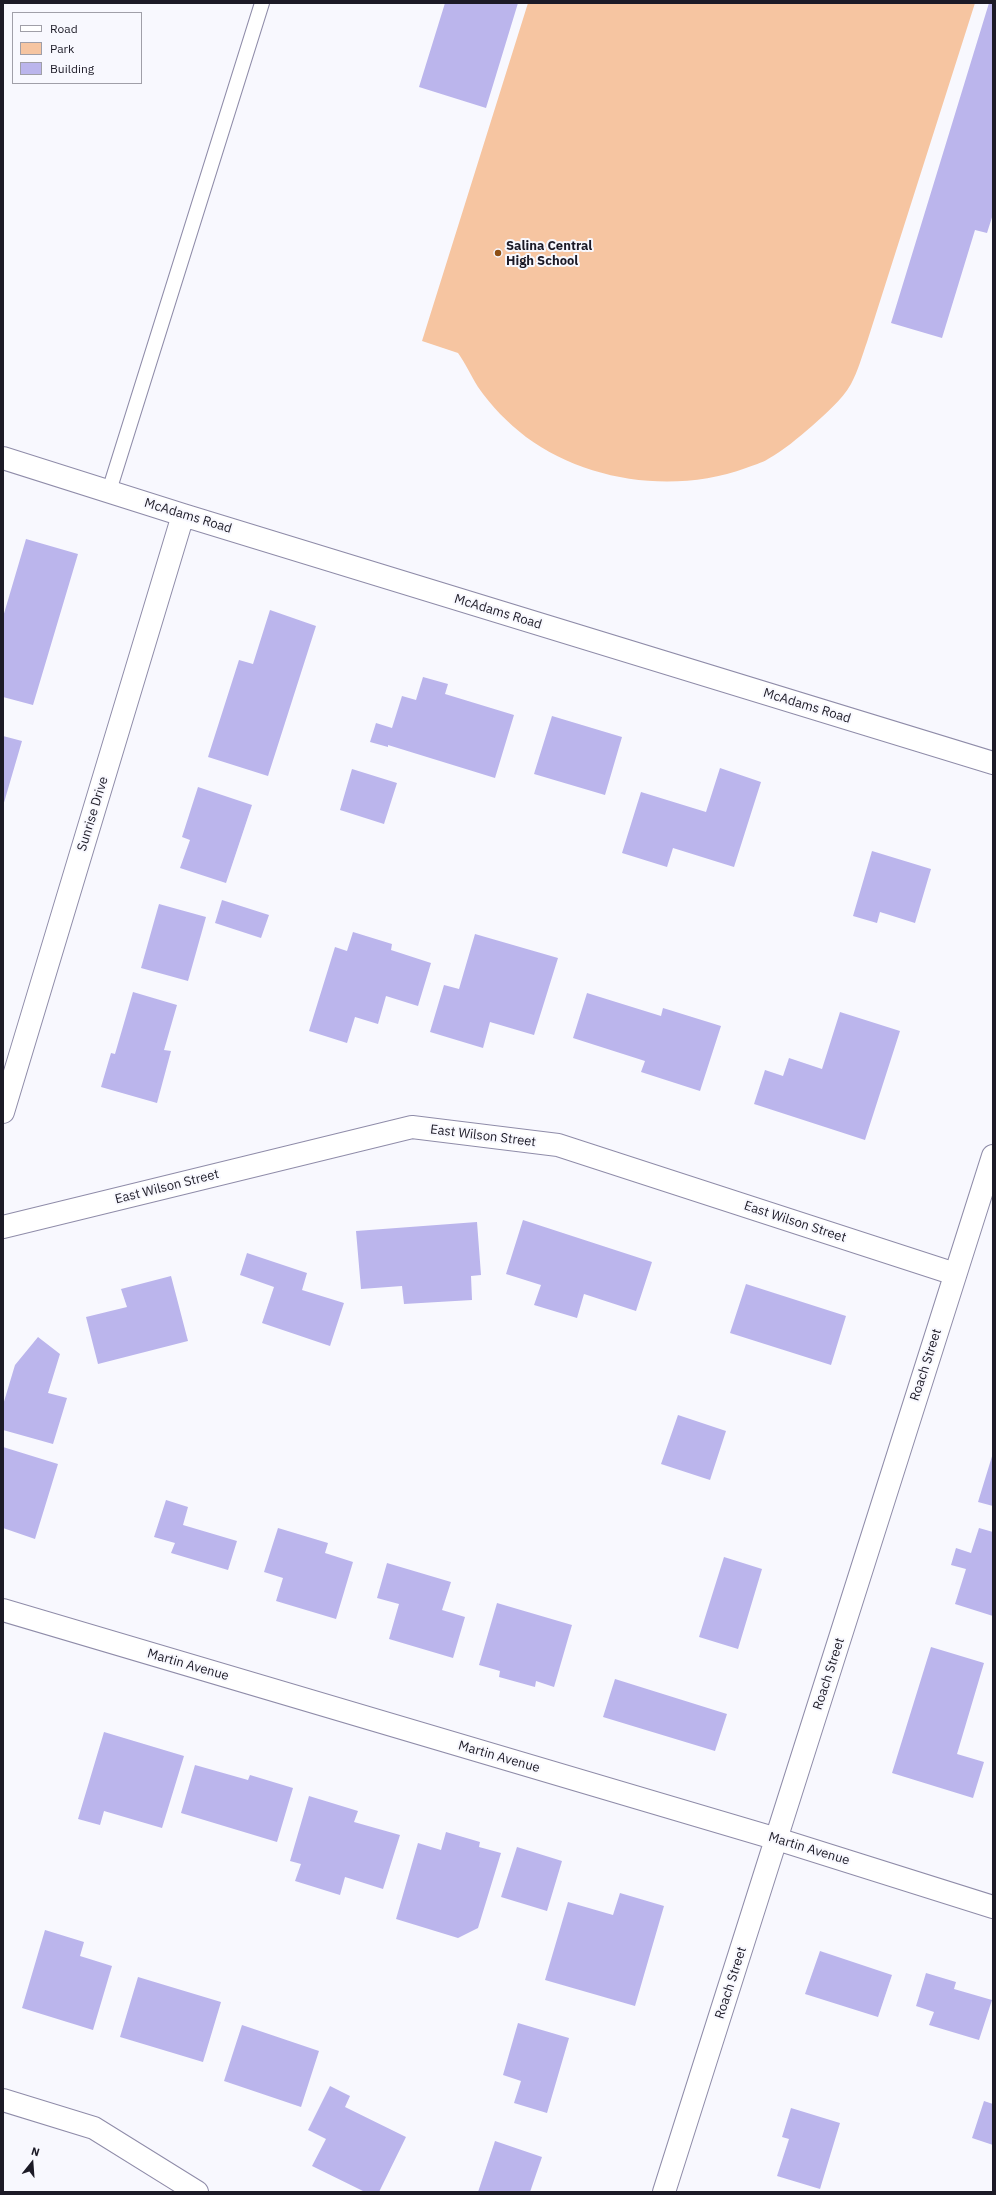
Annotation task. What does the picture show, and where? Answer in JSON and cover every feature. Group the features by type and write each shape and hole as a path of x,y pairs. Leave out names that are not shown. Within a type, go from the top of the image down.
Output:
{"street":[{"name":"McAdams Road","path":"3,458 182,515 993,763"},
{"name":"Sunrise Drive","path":"3,1112 182,515"},
{"name":"East Wilson Street","path":"3,1227 412,1127 558,1145 955,1274"},
{"name":"Roach Street","path":"664,2192 993,1156"},
{"name":"Martin Avenue","path":"3,1610 777,1839 993,1907"},
{"path":"3,2100 94,2128 197,2192"}],"lane":[{"path":"108,491 262,3"}],"green space":[{"path":"528,3 975,3 858,369 843,396 828,412 791,444 766,460 719,476 690,480 661,481 632,479 604,473 576,464 550,452 526,437 506,420 483,394 458,353 422,341"}],"building":[{"path":"445,3 518,3 486,108 419,87"},
{"path":"989,3 993,3 993,214 987,233 975,230 942,338 891,323"},
{"path":"26,539 78,554 33,705 3,697 3,617"},
{"path":"270,610 316,626 268,776 208,757 239,660 253,664"},
{"path":"423,677 448,684 445,694 514,715 495,778 388,745 388,747 370,742 376,723 392,728 402,696 416,700"},
{"path":"552,716 622,737 605,795 534,774"},
{"path":"3,736 22,741 3,806"},
{"path":"720,768 761,782 734,867 673,848 667,867 622,853 641,792 706,812"},
{"path":"352,769 397,783 384,824 340,810"},
{"path":"198,787 252,805 226,883 180,868 190,840 182,837"},
{"path":"872,851 931,869 915,923 880,912 877,923 853,916"},
{"path":"222,900 269,915 261,938 215,923"},
{"path":"159,904 206,917 188,981 141,968"},
{"path":"353,932 392,944 391,950 431,963 418,1006 386,996 378,1024 355,1017 347,1043 309,1031 335,947 347,951"},
{"path":"475,934 558,958 534,1035 490,1022 483,1048 430,1032 444,985 459,989"},
{"path":"133,992 177,1005 164,1050 171,1051 157,1103 101,1087 111,1053 115,1054"},
{"path":"587,993 661,1016 663,1008 721,1026 700,1091 641,1072 645,1061 573,1038"},
{"path":"840,1012 900,1031 865,1140 754,1104 765,1070 783,1076 789,1058 822,1069"},
{"path":"523,1220 652,1262 636,1311 584,1294 577,1318 534,1305 541,1285 506,1274"},
{"path":"477,1222 481,1275 471,1276 472,1300 404,1304 402,1286 361,1289 356,1231"},
{"path":"247,1253 307,1273 302,1290 344,1303 330,1346 262,1323 274,1287 240,1275"},
{"path":"171,1276 188,1341 98,1364 86,1317 127,1307 121,1289"},
{"path":"746,1284 846,1316 831,1365 730,1333"},
{"path":"38,1337 60,1354 48,1393 67,1398 53,1444 3,1430 3,1405 15,1365"},
{"path":"678,1415 726,1431 710,1480 661,1464"},
{"path":"3,1447 58,1464 35,1539 3,1528"},
{"path":"993,1453 993,1506 978,1502"},
{"path":"166,1500 188,1507 183,1525 237,1541 228,1570 171,1553 175,1543 154,1537"},
{"path":"278,1528 328,1543 325,1553 353,1562 336,1619 276,1601 283,1578 264,1572"},
{"path":"979,1528 993,1532 993,1616 955,1604 966,1569 951,1565 956,1548 971,1553"},
{"path":"724,1557 762,1569 738,1649 699,1637"},
{"path":"387,1563 451,1582 442,1610 465,1617 453,1658 389,1639 399,1604 377,1598"},
{"path":"497,1603 572,1625 554,1687 536,1681 535,1687 499,1677 500,1671 479,1665"},
{"path":"931,1647 984,1663 957,1754 984,1762 973,1798 892,1773"},
{"path":"615,1679 727,1714 715,1751 603,1717"},
{"path":"104,1732 184,1756 162,1828 104,1811 100,1825 78,1819"},
{"path":"195,1765 248,1780 250,1775 293,1788 277,1842 181,1813"},
{"path":"309,1796 358,1811 354,1822 400,1835 383,1889 345,1877 340,1895 295,1881 301,1864 290,1861"},
{"path":"446,1832 480,1842 479,1847 501,1853 478,1928 458,1938 396,1919 418,1843 441,1850"},
{"path":"517,1847 562,1861 547,1911 501,1897"},
{"path":"620,1893 664,1906 635,2006 545,1980 568,1902 613,1915"},
{"path":"45,1930 84,1942 80,1956 112,1966 93,2030 22,2008"},
{"path":"820,1951 892,1975 878,2017 805,1994"},
{"path":"926,1973 956,1982 954,1989 992,2000 979,2040 929,2025 934,2012 916,2006"},
{"path":"138,1977 221,2002 203,2062 120,2037"},
{"path":"518,2023 569,2038 547,2113 514,2103 521,2081 503,2075"},
{"path":"242,2025 319,2051 301,2107 224,2081"},
{"path":"330,2086 350,2096 345,2107 406,2137 379,2192 365,2192 312,2166 326,2139 308,2130"},
{"path":"984,2101 993,2104 993,2145 972,2138"},
{"path":"791,2108 840,2123 820,2189 777,2176 789,2139 782,2137"},
{"path":"495,2141 542,2157 530,2192 478,2192"}],"place":[{"name":"Salina Central High School","path":"498,253"}]}
